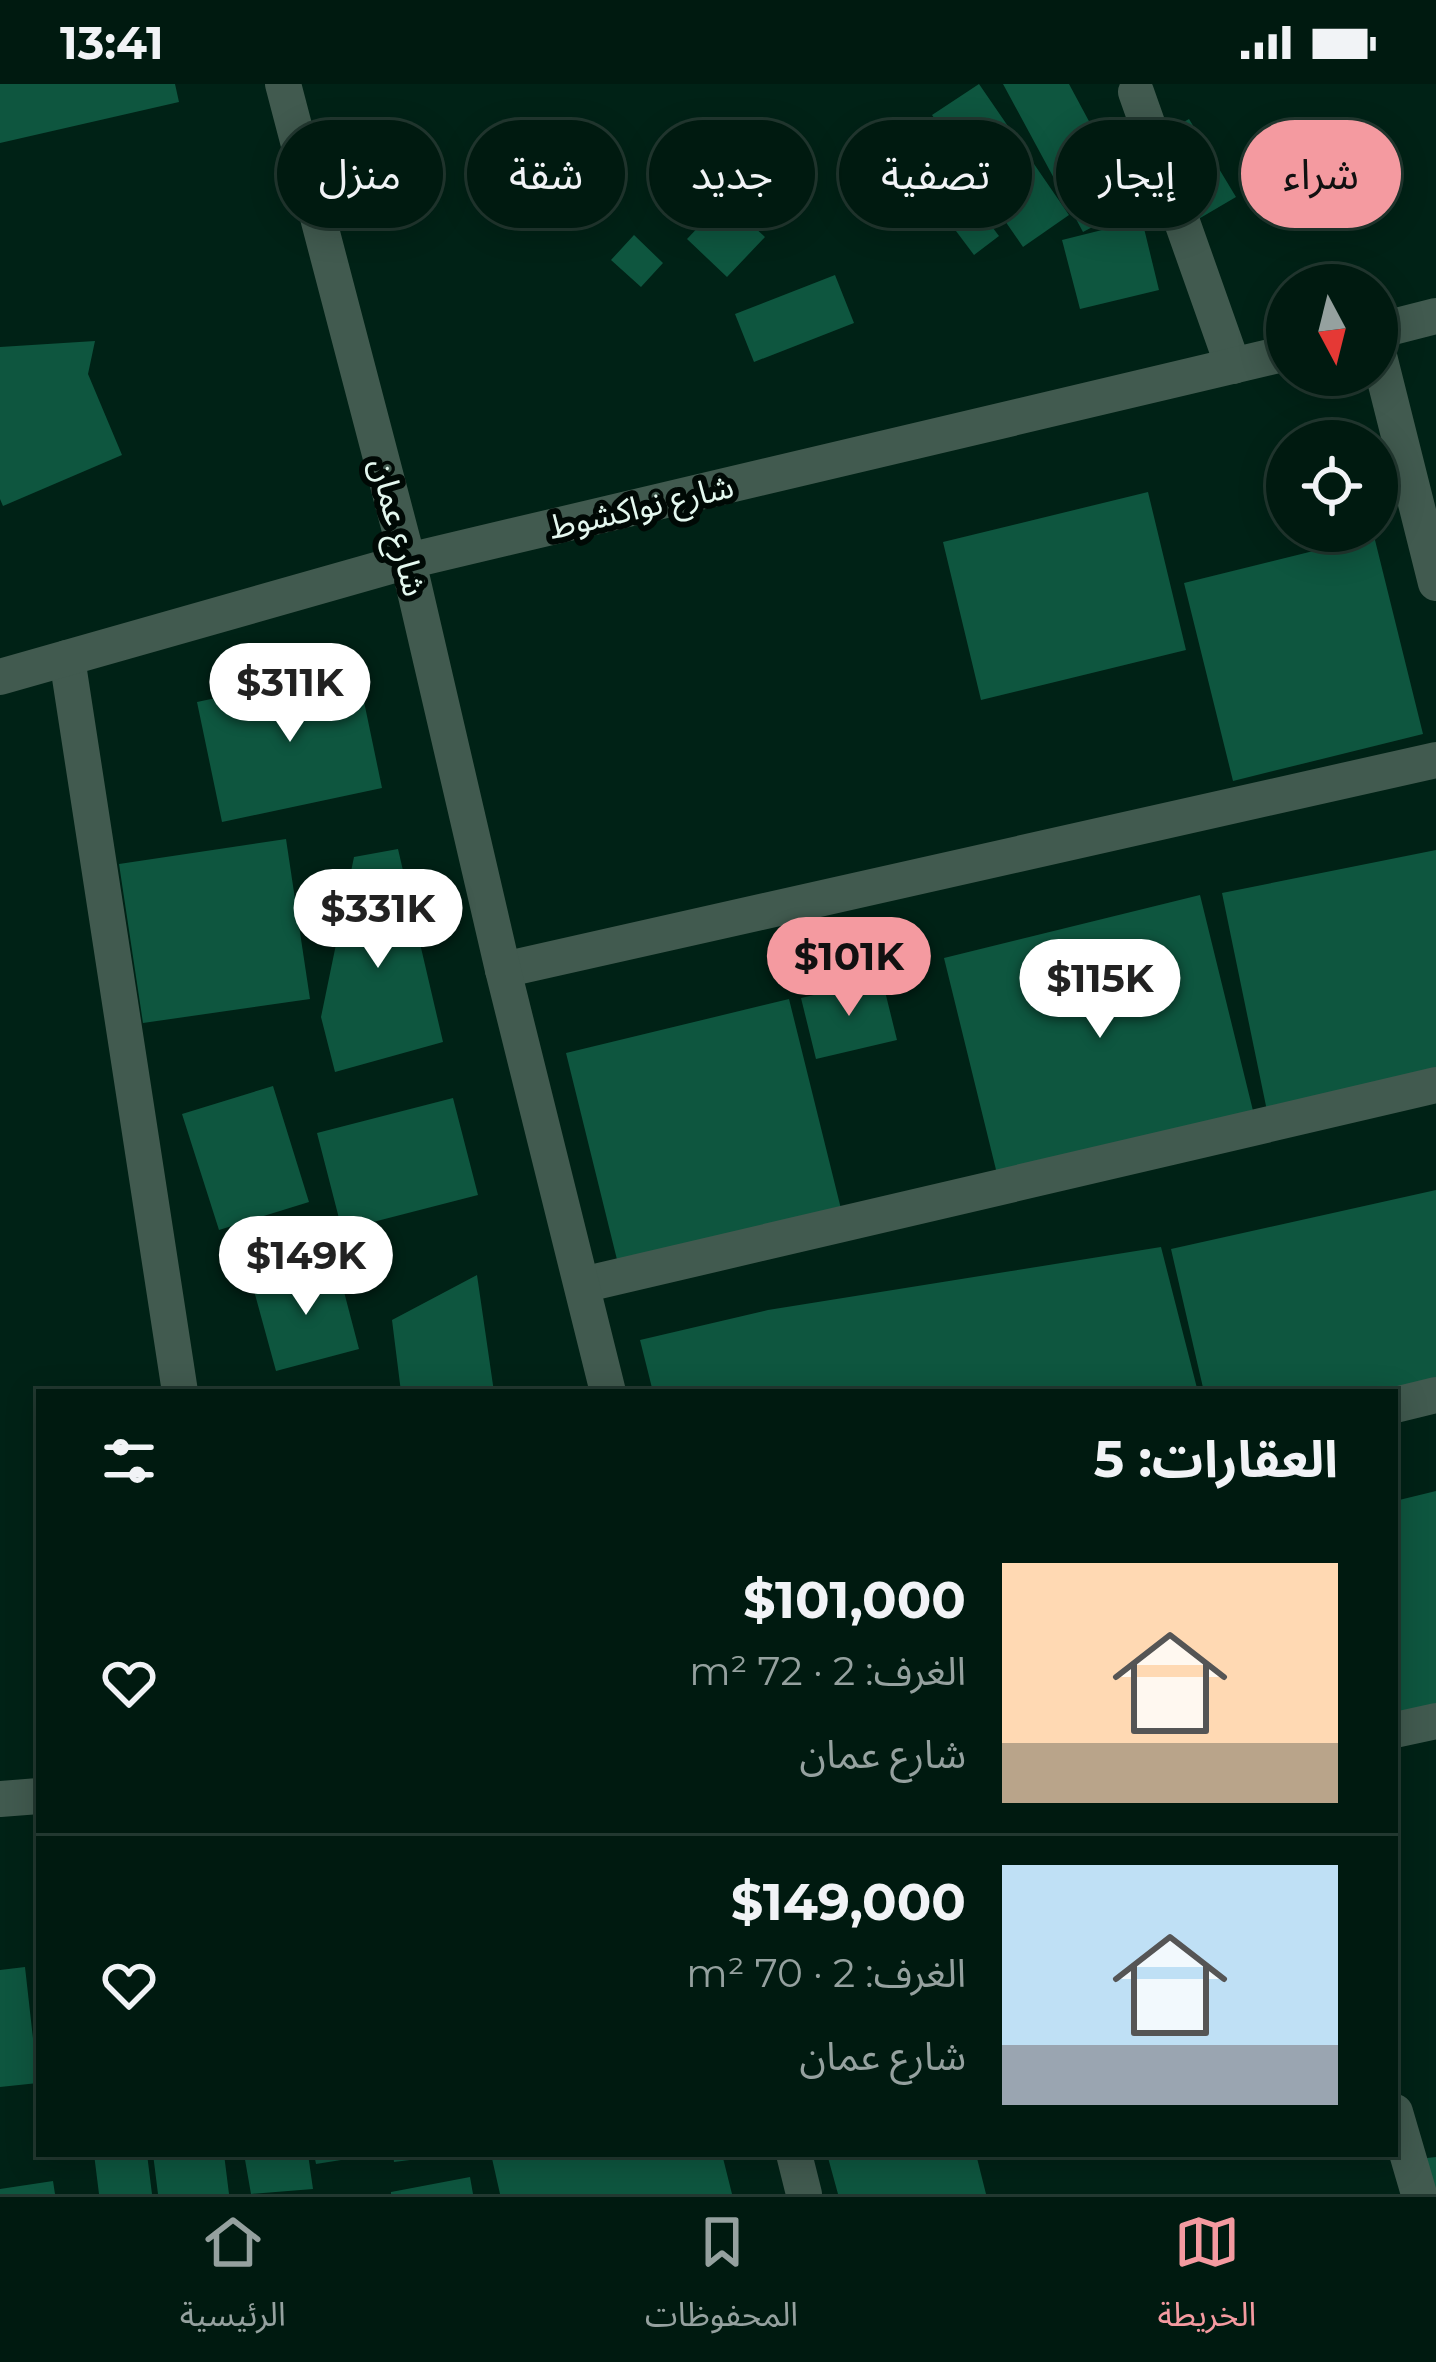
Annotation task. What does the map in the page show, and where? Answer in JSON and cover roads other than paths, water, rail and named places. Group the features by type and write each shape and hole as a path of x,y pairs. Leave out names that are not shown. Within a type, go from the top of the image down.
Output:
{"street":[{"name":"شارع عمان","path":"283,84 408,561 607,1389"},
{"path":"1136,92 1234,366"},
{"path":"1398,326 1436,316"},
{"name":"شارع نواكشوط","path":"0,677 408,561 1266,358"},
{"path":"1389,396 1436,583"},
{"path":"67,658 180,1389"},
{"path":"503,970 1436,760"},
{"path":"582,1285 1436,1085"},
{"path":"1398,1404 1436,1395"},
{"path":"1398,1729 1436,1720"},
{"path":"0,1799 36,1796"},
{"path":"1398,2122 1419,2194"},
{"path":"795,2157 803,2194"}]}
